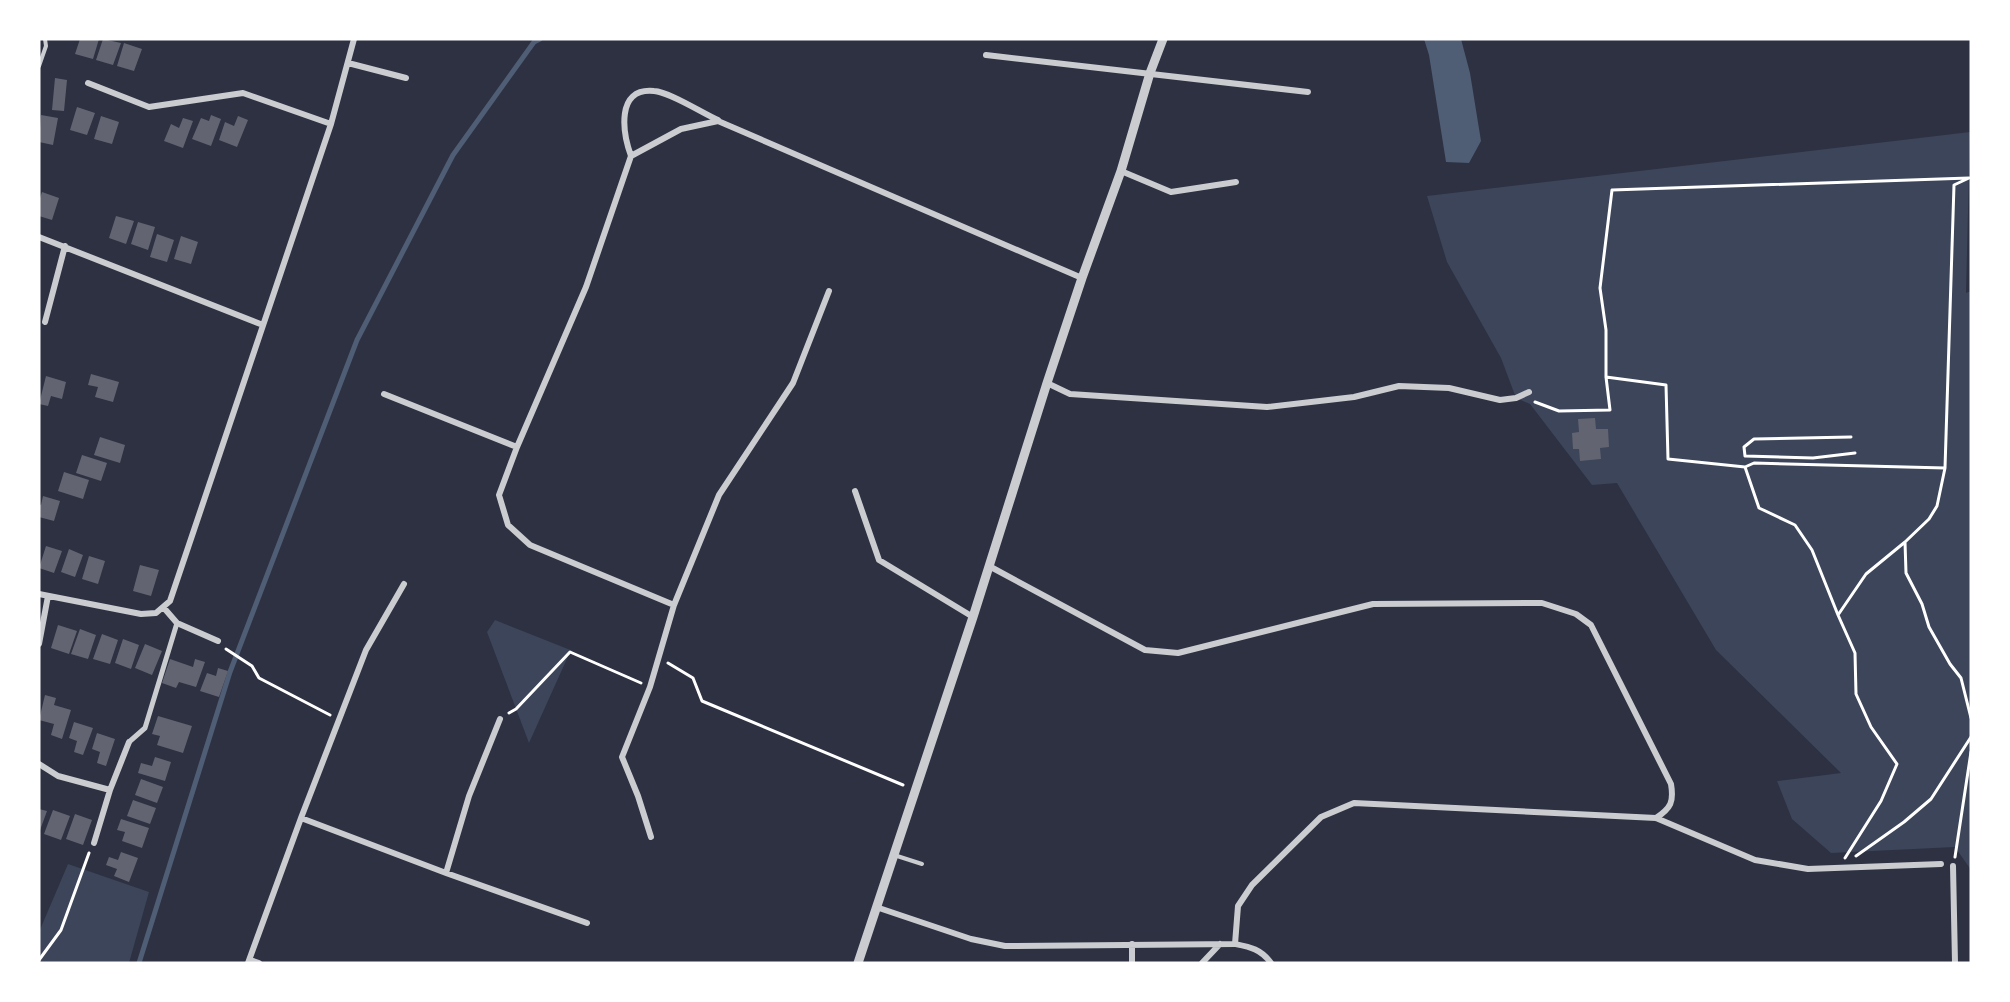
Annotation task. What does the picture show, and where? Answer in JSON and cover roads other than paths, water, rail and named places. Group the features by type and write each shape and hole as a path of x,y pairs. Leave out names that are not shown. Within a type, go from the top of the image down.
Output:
{"street":[{"path":"39,594 141,614 156,613 170,601 176,589 331,124 354,39"},
{"path":"858,963 974,616 1047,383 1121,171 1150,73 1163,39"},
{"path":"986,55 1308,92"},
{"path":"348,63 406,78"},
{"path":"88,83 149,107 243,93 331,124"},
{"path":"674,605 530,545 508,525 499,495 585,287 630,156 624,137 623,120 631,99 642,92 653,90 664,94 718,121 1082,278"},
{"path":"630,156 681,129 718,121"},
{"path":"1121,171 1171,192 1236,182"},
{"path":"39,237 263,325"},
{"path":"45,322 65,246"},
{"path":"651,837 622,757 650,687 674,605 719,495 793,383 829,291"},
{"path":"1047,383 1070,394 1267,407 1354,398 1399,386 1449,388 1500,400 1516,398 1529,392"},
{"path":"384,394 517,447"},
{"path":"855,490 879,560 974,616"},
{"path":"989,566 1144,650 1178,653 1372,604 1542,603 1576,614 1591,625 1671,784 1673,796 1668,810 1656,819"},
{"path":"260,963 249,961 301,818 366,650 404,584"},
{"path":"39,644 48,596"},
{"path":"164,608 177,623 218,641"},
{"path":"94,843 110,790 129,742 145,728 177,623"},
{"path":"446,873 469,796 500,719"},
{"path":"39,764 58,776 110,790"},
{"path":"1234,944 1238,906 1252,885 1321,817 1354,803 1656,819 1755,860 1808,870 1941,864"},
{"path":"301,818 587,923"},
{"path":"1953,867 1955,963"},
{"path":"876,907 971,939 1005,946 1132,944 1173,946 1220,943 1253,947 1265,955 1271,963"},
{"path":"1202,963 1220,943"},
{"path":"1132,944 1132,963"}],"lane":[{"path":"39,66 46,46 45,39"},
{"path":"894,855 922,864"}],"waterway":[{"path":"139,963 230,672 357,340 453,155 534,42 540,39"}]}
